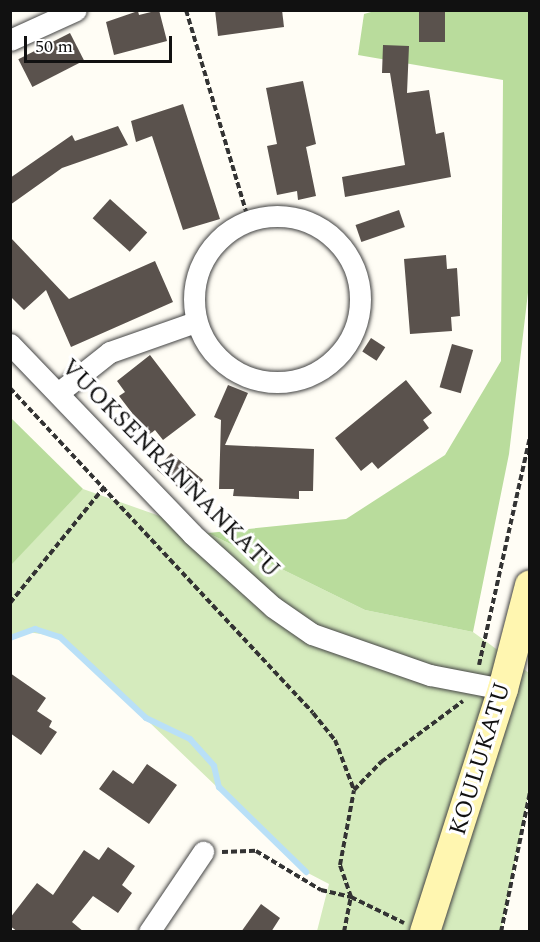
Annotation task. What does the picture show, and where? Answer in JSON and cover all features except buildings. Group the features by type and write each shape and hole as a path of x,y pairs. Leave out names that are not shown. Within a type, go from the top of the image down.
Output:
{"street":[{"path":"10,40 76,10"},
{"path":"277,216 305,220 330,234 348,255 359,281 360,309 352,336 336,359 313,375 285,382 258,381 232,369 218,357 195,322 194,294 202,263 222,237 249,221 277,216"},
{"path":"58,393 110,352 195,322"},
{"name":"VUOKSENRANNANKATU","path":"10,344 192,534 273,608 312,634 430,675 503,689"},
{"name":"KOULUKATU","path":"418,929 503,689 530,585"},
{"path":"149,932 203,852"}],"path":[{"path":"186,10 249,221"},
{"path":"10,388 105,486 336,740 354,790"},
{"path":"10,603 105,486"},
{"path":"501,932 530,792"},
{"path":"203,852 256,851 321,890 351,897 418,929"}],"green space":[{"path":"378,10 529,11 529,284 509,454 473,632 365,610 208,533 346,519 445,455 501,361 503,80 358,55 364,14"},
{"path":"10,417 83,489 11,565 10,565"},
{"path":"83,489 208,533 365,610 473,632 529,673 529,792 501,931 317,931 329,884 306,872 60,637 28,632 11,637 10,565"}],"waterway":[{"path":"10,638 35,629 60,637 146,718 190,739 214,766 219,787 306,872"}]}
